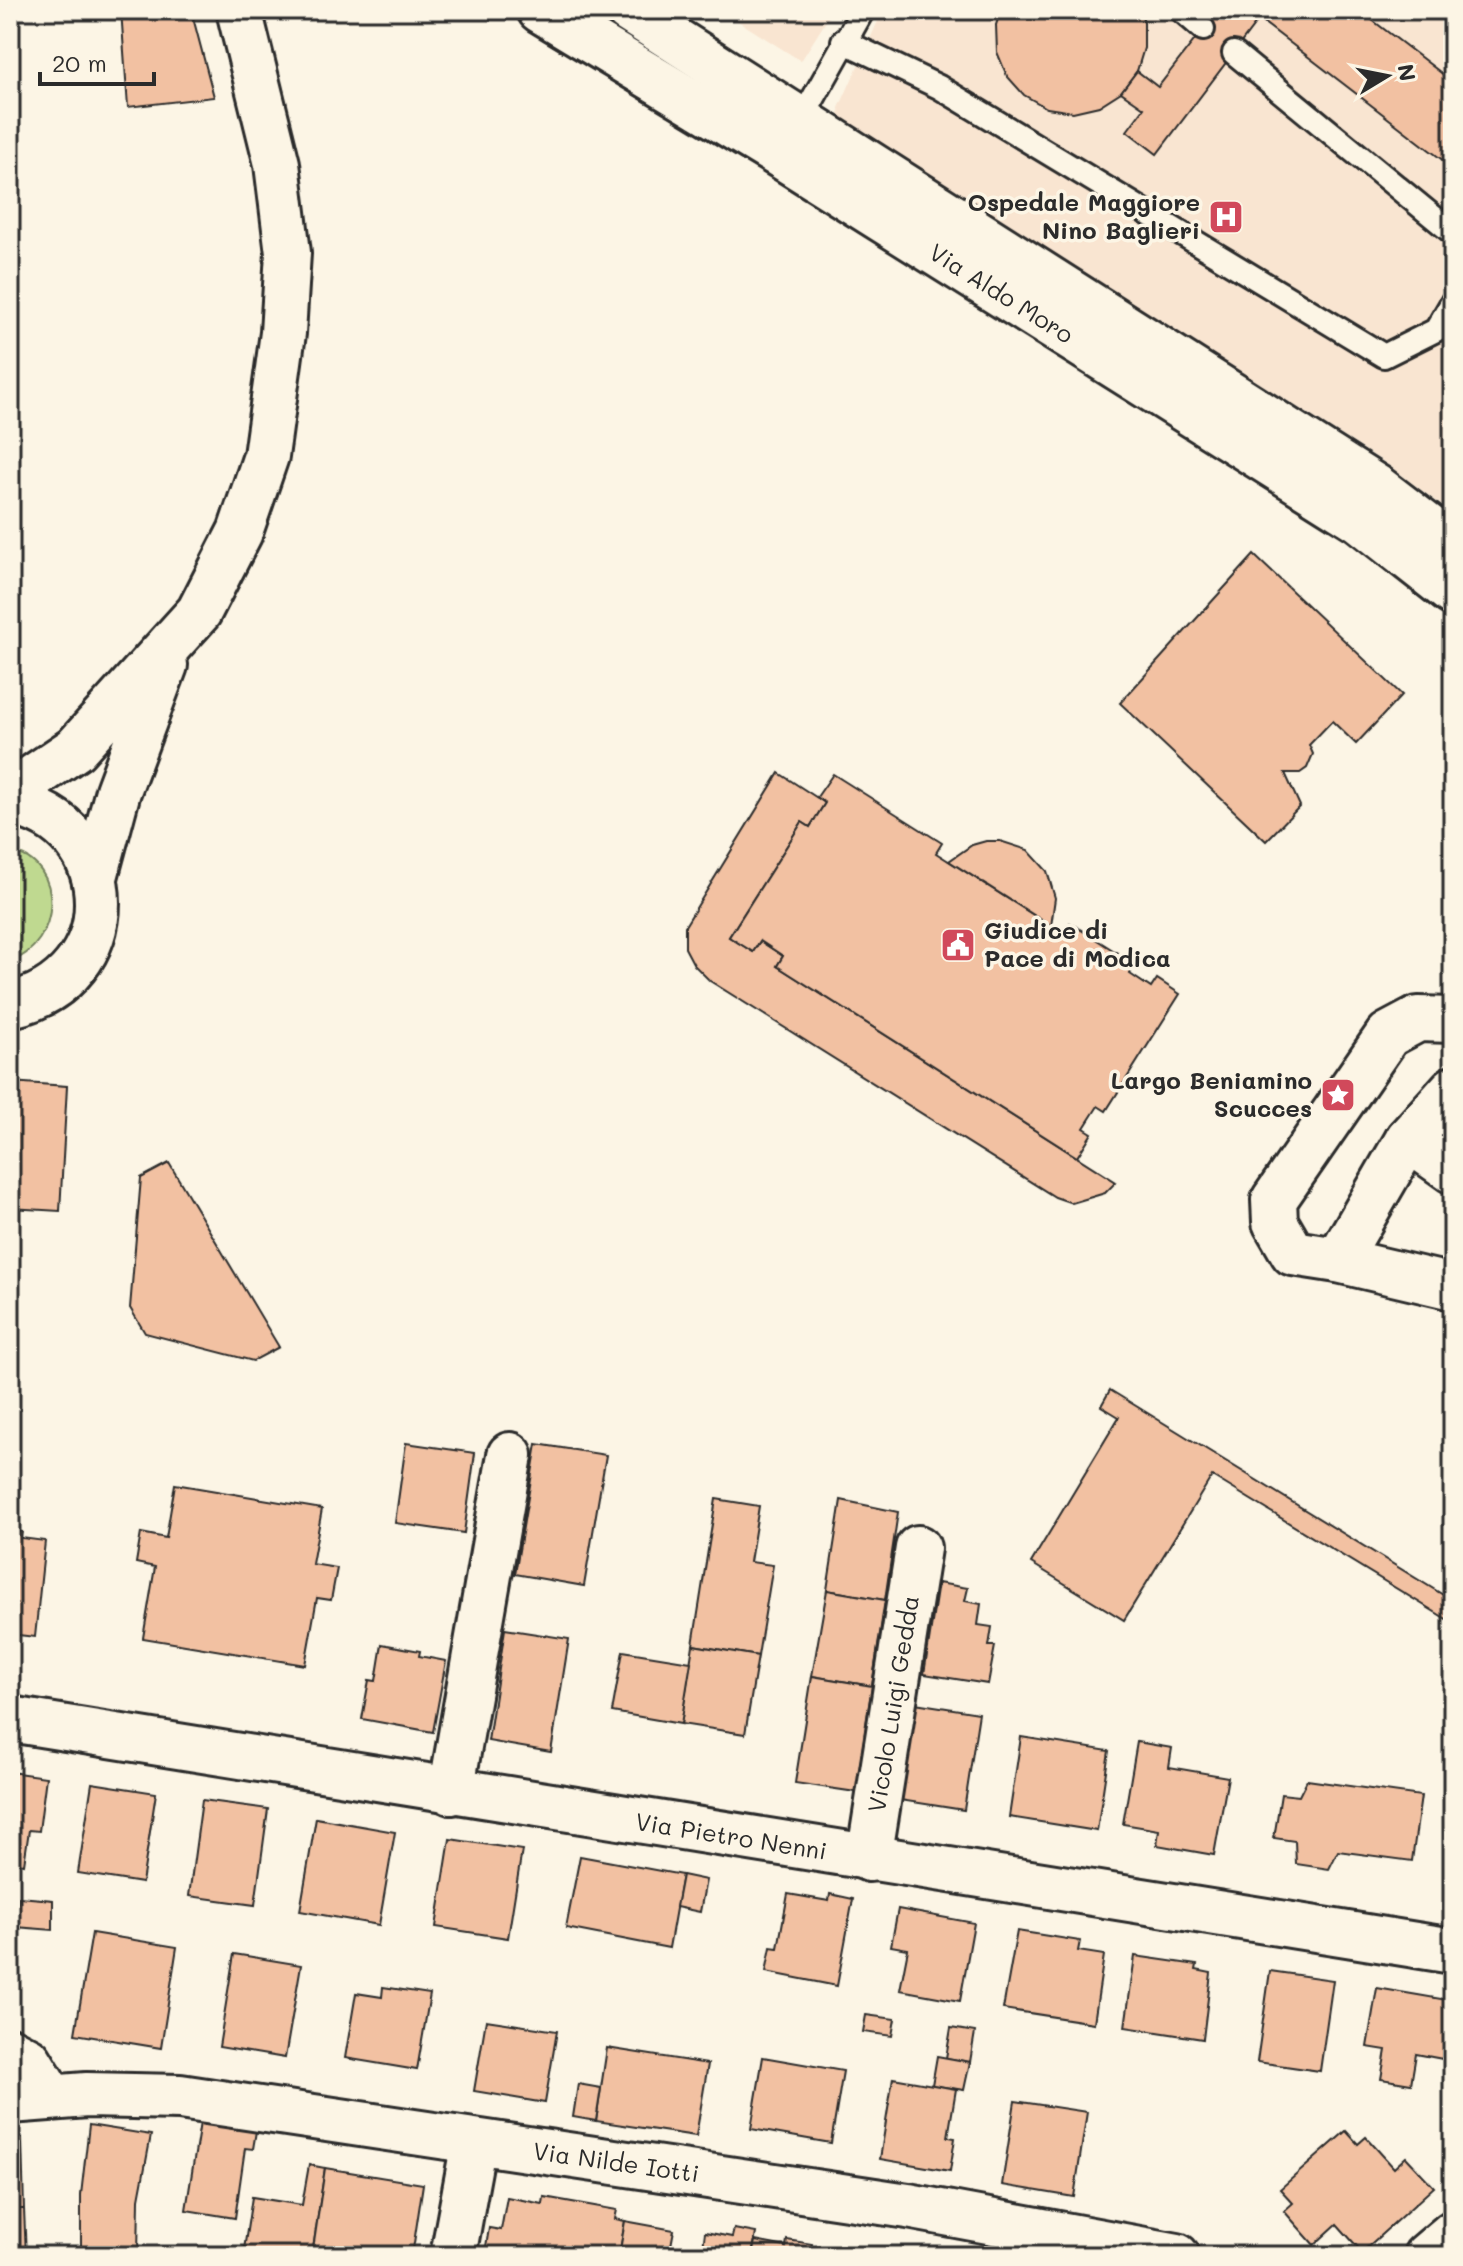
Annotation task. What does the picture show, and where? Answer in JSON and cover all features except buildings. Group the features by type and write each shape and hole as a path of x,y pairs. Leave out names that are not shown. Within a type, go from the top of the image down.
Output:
{"street":[{"path":"10,793 75,749 199,612 240,532 266,456 282,349 288,253 277,164 239,10"},
{"name":"Via Aldo Moro","path":"540,10 789,138 1376,487 1453,546"},
{"name":"Via Aldo Moro","path":"628,10 789,138 1360,520 1453,593"},
{"path":"95,877 118,791 173,644"},
{"path":"10,803 31,807 59,823 82,848 95,877 98,908 92,938 78,964 57,986 30,1000 10,1005"},
{"path":"1453,1020 1418,1019 1388,1035 1274,1200 1275,1222 1293,1253 1338,1260 1453,1287"},
{"path":"1338,1260 1408,1139 1453,1089"},
{"path":"1408,1139 1453,1171"},
{"path":"451,1792 510,1455"},
{"name":"Vicolo Luigi Gedda","path":"869,1859 918,1548"},
{"name":"Via Pietro Nenni","path":"10,1719 1453,1951"},
{"path":"10,2050 29,2060 31,2098"},
{"name":"Via Nilde Iotti","path":"31,2098 180,2097 908,2206 1177,2256"},
{"path":"453,2256 474,2142"},
{"path":"1426,2256 1453,2233"}],"lane":[{"path":"789,138 863,10"},
{"path":"1181,10 1203,29"},
{"path":"843,41 939,87 1384,356 1436,330 1453,301"},
{"path":"1234,53 1453,233"}],"shaded area":[{"path":"721,10 833,10 801,61"},
{"name":"Ospedale Maggiore Nino Baglieri","path":"883,10 1453,10 1453,514 1387,464 840,118 839,108"}],"green space":[{"path":"10,851 28,858 41,871 48,887 50,904 40,939 27,953 10,962"}],"place":[{"name":"Ospedale Maggiore Nino Baglieri","path":"1226,217"},
{"name":"Giudice di Pace di Modica","path":"958,945"},
{"name":"Largo Beniamino Scucces","path":"1338,1095"}]}
